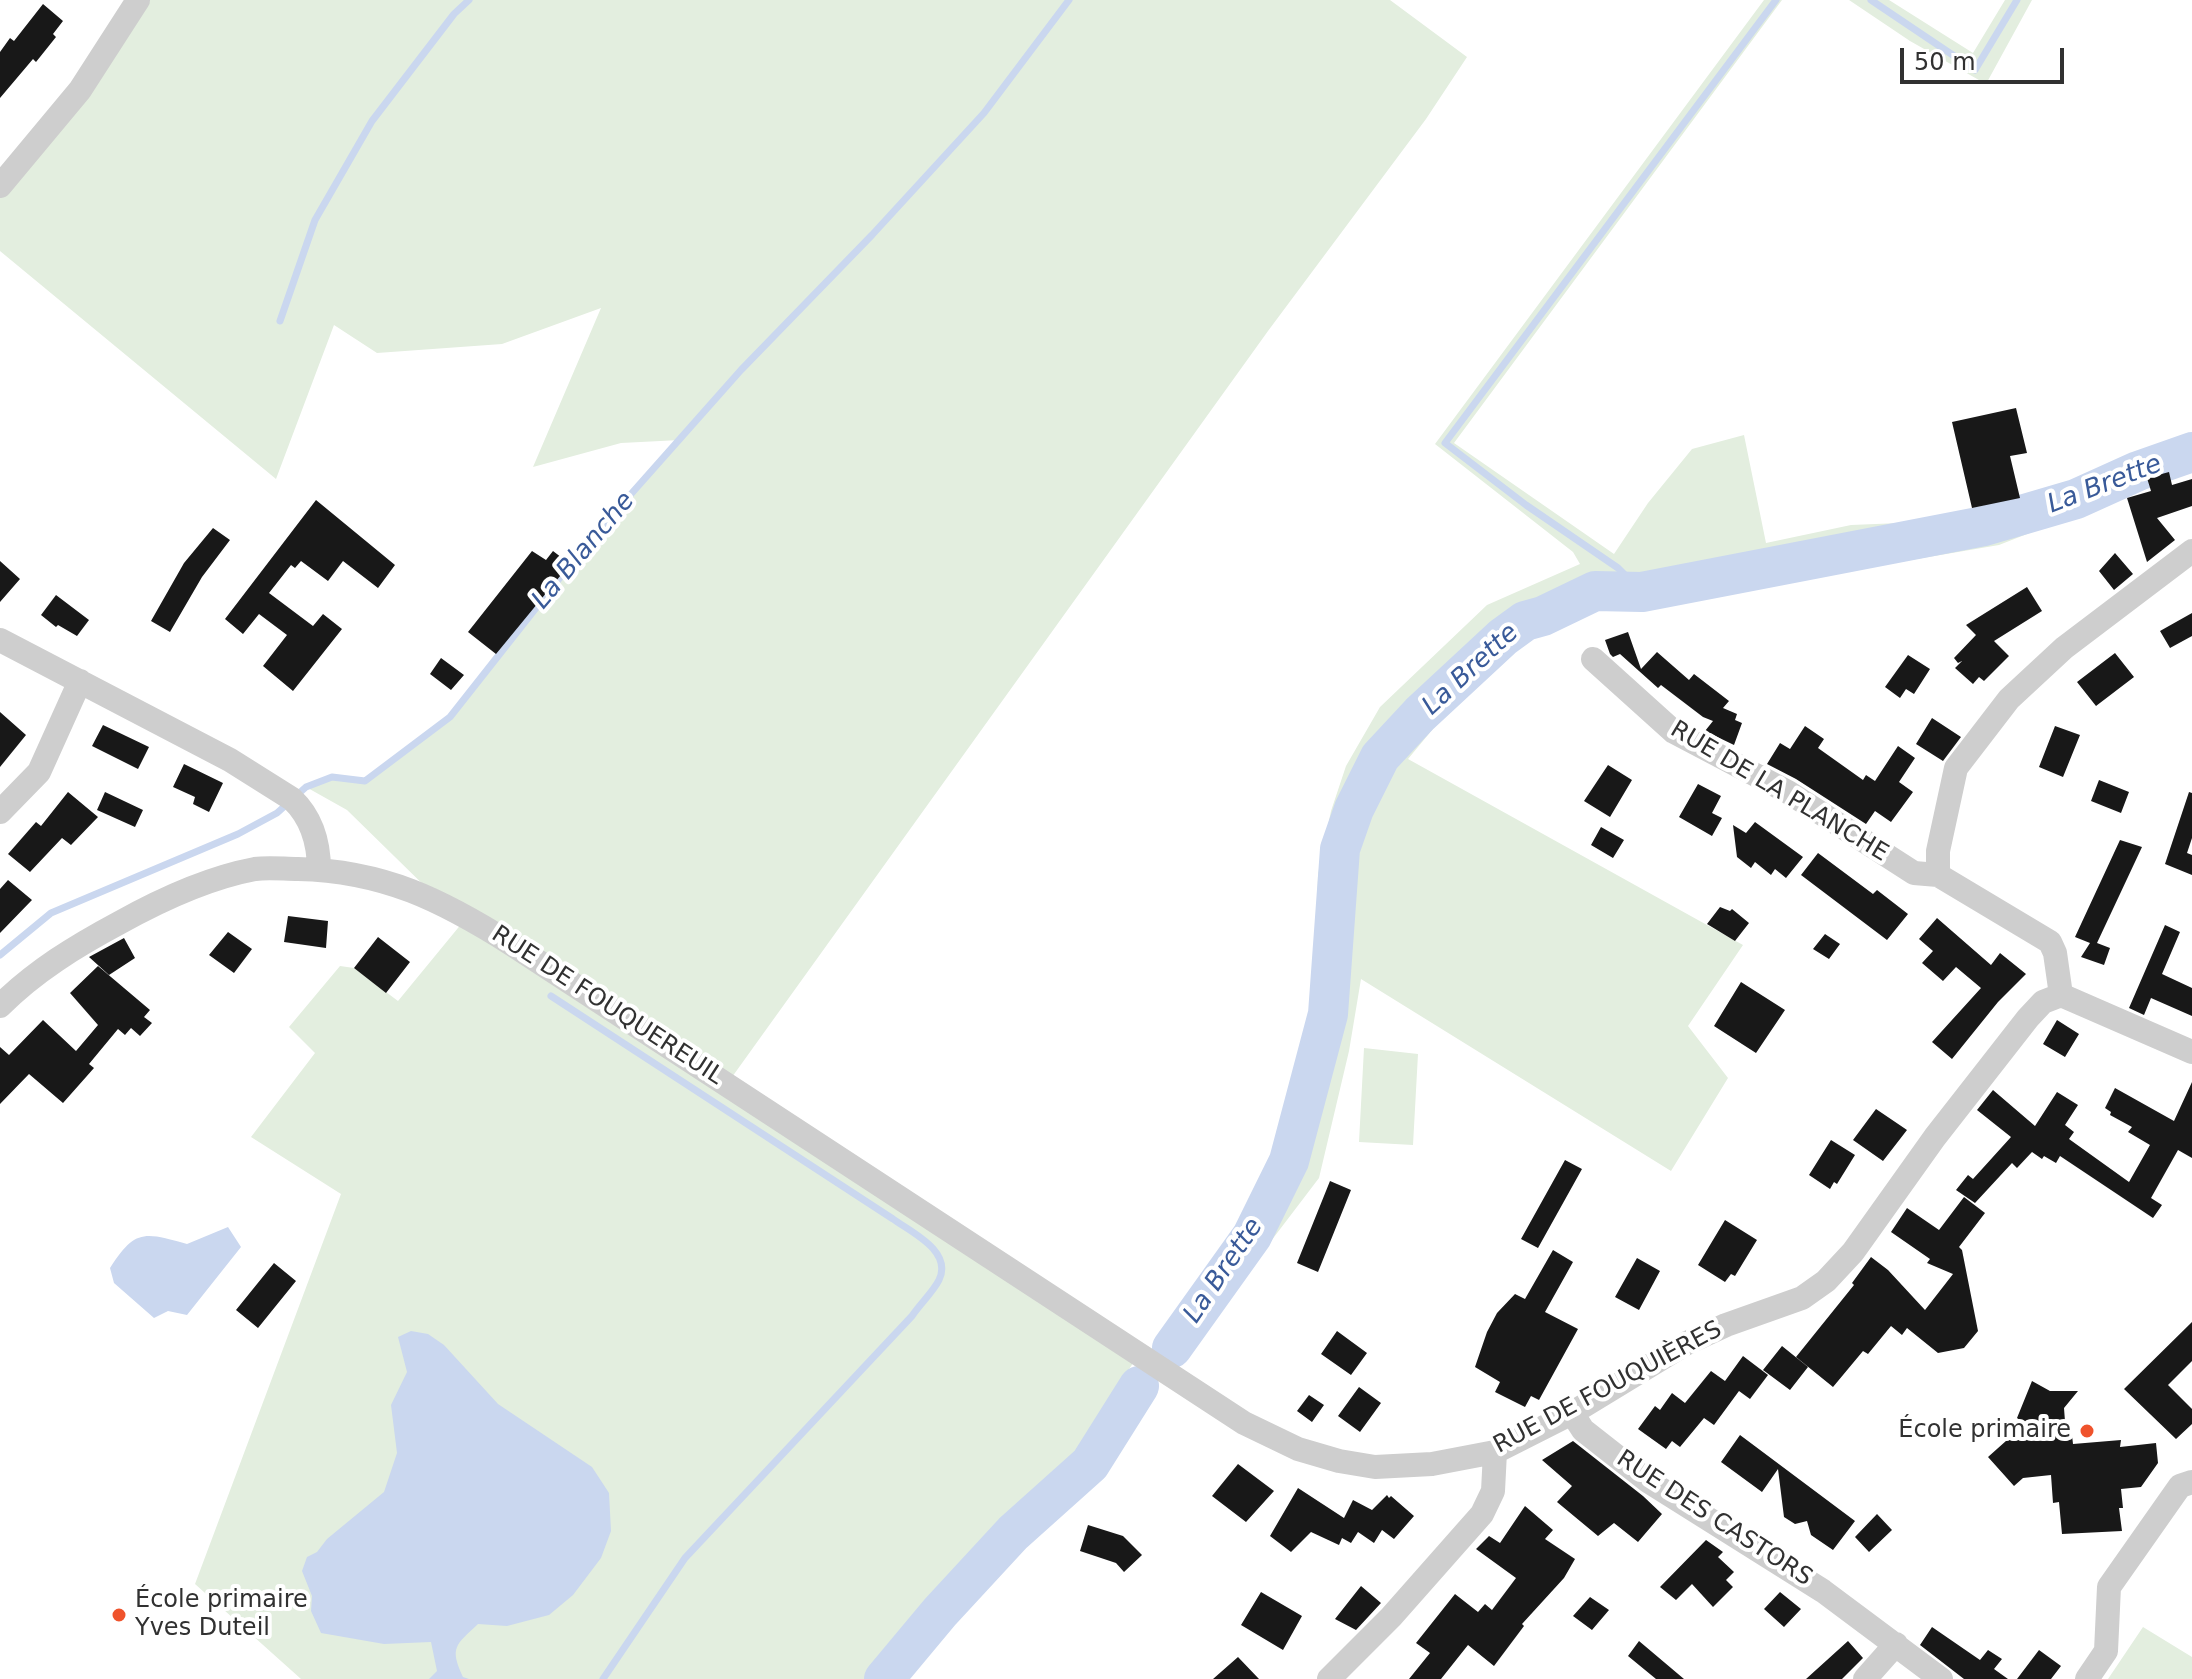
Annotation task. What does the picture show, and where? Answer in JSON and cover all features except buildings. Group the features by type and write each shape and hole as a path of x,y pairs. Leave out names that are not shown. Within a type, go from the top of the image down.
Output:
{"street":[{"path":"0,185 80,90 138,0"},
{"path":"1938,875 1938,851 1956,768 2009,699 2064,648 2192,551"},
{"path":"0,640 230,760 291,799 318,840 319,870"},
{"name":"RUE DE LA PLANCHE","path":"1593,659 1674,732 1788,792 1914,873 1938,875 2050,942 2055,953 2061,995"},
{"path":"0,812 39,772 80,681"},
{"name":"RUE DE FOUQUEREUIL","path":"0,1006 19,987 72,948 147,908 215,878 259,868 319,870 377,879 441,902 468,916 1176,1378"},
{"path":"2061,995 2192,1052"},
{"name":"RUE DE FOUQUIÈRES","path":"1176,1378 1244,1423 1298,1449 1339,1461 1397,1468 1495,1452 1572,1413 1687,1343 1726,1325 1802,1298 1826,1281 1853,1252 1935,1137 2020,1027 2043,1002 2061,995"},
{"name":"RUE DES CASTORS","path":"1572,1413 1583,1430 1648,1481 1823,1591 1941,1679"},
{"path":"1329,1679 1391,1617 1482,1514 1493,1491 1495,1452"},
{"path":"2087,1679 2106,1651 2109,1587 2180,1486 2192,1482"},
{"path":"1865,1679 1896,1644"}],"green space":[{"path":"138,0 1390,0 1467,57 1426,119 1268,331 727,1084 1139,1354 1065,1467 919,1608 864,1679 301,1679 195,1584 341,1194 251,1137 315,1053 289,1027 340,966 354,968 398,1001 467,917 441,902 347,810 306,787 332,777 365,781 450,717 577,556 680,440 621,443 533,467 601,308 502,344 377,353 334,325 276,479 0,251 0,186"},
{"path":"1764,0 1782,0 1454,443 1614,554 1648,503 1692,449 1744,435 1766,543 1851,525 1900,523 2034,504 2192,438 2192,464 2143,476 2137,490 2077,510 2050,525 1999,545 1870,567 1836,565 1684,593 1614,602 1557,621 1514,651 1447,712 1408,759 1743,945 1688,1026 1728,1078 1671,1171 1361,979 1349,1051 1319,1178 1185,1354 1160,1335 1228,1240 1276,1164 1311,1019 1318,874 1331,811 1346,766 1380,707 1487,605 1580,564 1573,552 1435,444"},
{"path":"1849,0 1889,0 1973,53 2005,0 2032,0 1986,84 1910,41"},
{"path":"1364,1048 1418,1054 1413,1145 1359,1142"},
{"path":"2143,1627 2192,1657 2192,1679 2108,1679"}],"water":[{"path":"228,1227 241,1247 187,1315 168,1311 154,1318 114,1283 110,1268 134,1240 150,1236 187,1244"},
{"path":"411,1331 428,1334 444,1345 498,1404 592,1467 609,1493 611,1531 601,1558 573,1595 549,1615 507,1626 478,1624 460,1642 456,1653 463,1677 469,1679 429,1679 437,1671 431,1642 384,1644 321,1633 311,1611 312,1596 302,1571 307,1557 317,1552 327,1539 384,1492 397,1453 391,1405 407,1372 398,1337"}],"waterway":[{"path":"280,321 315,220 372,121 454,14 469,0"},
{"name":"La Blanche","path":"0,955 51,913 238,834 277,813 306,787 332,777 365,781 450,717 584,547 741,370 872,235 984,113 1069,0"},
{"path":"1642,592 1618,568 1526,505 1445,443 1776,0"},
{"path":"1871,0 1975,70 2017,0"},
{"name":"La Brette","path":"1172,1348 1252,1236 1289,1161 1328,1014 1340,849 1354,809 1380,757 1420,714 1503,637 1525,621 1543,616 1595,591 1642,592 1984,526 2076,499 2138,471 2192,452"},
{"path":"551,996 919,1236 935,1251 942,1270 939,1280 912,1316 685,1558 603,1679"},
{"path":"884,1679 1013,1533 1090,1464 1139,1386"}],"place":[{"name":"École primaire","path":"2087,1431"},
{"name":"École primaire Yves Duteil","path":"119,1615"}]}
